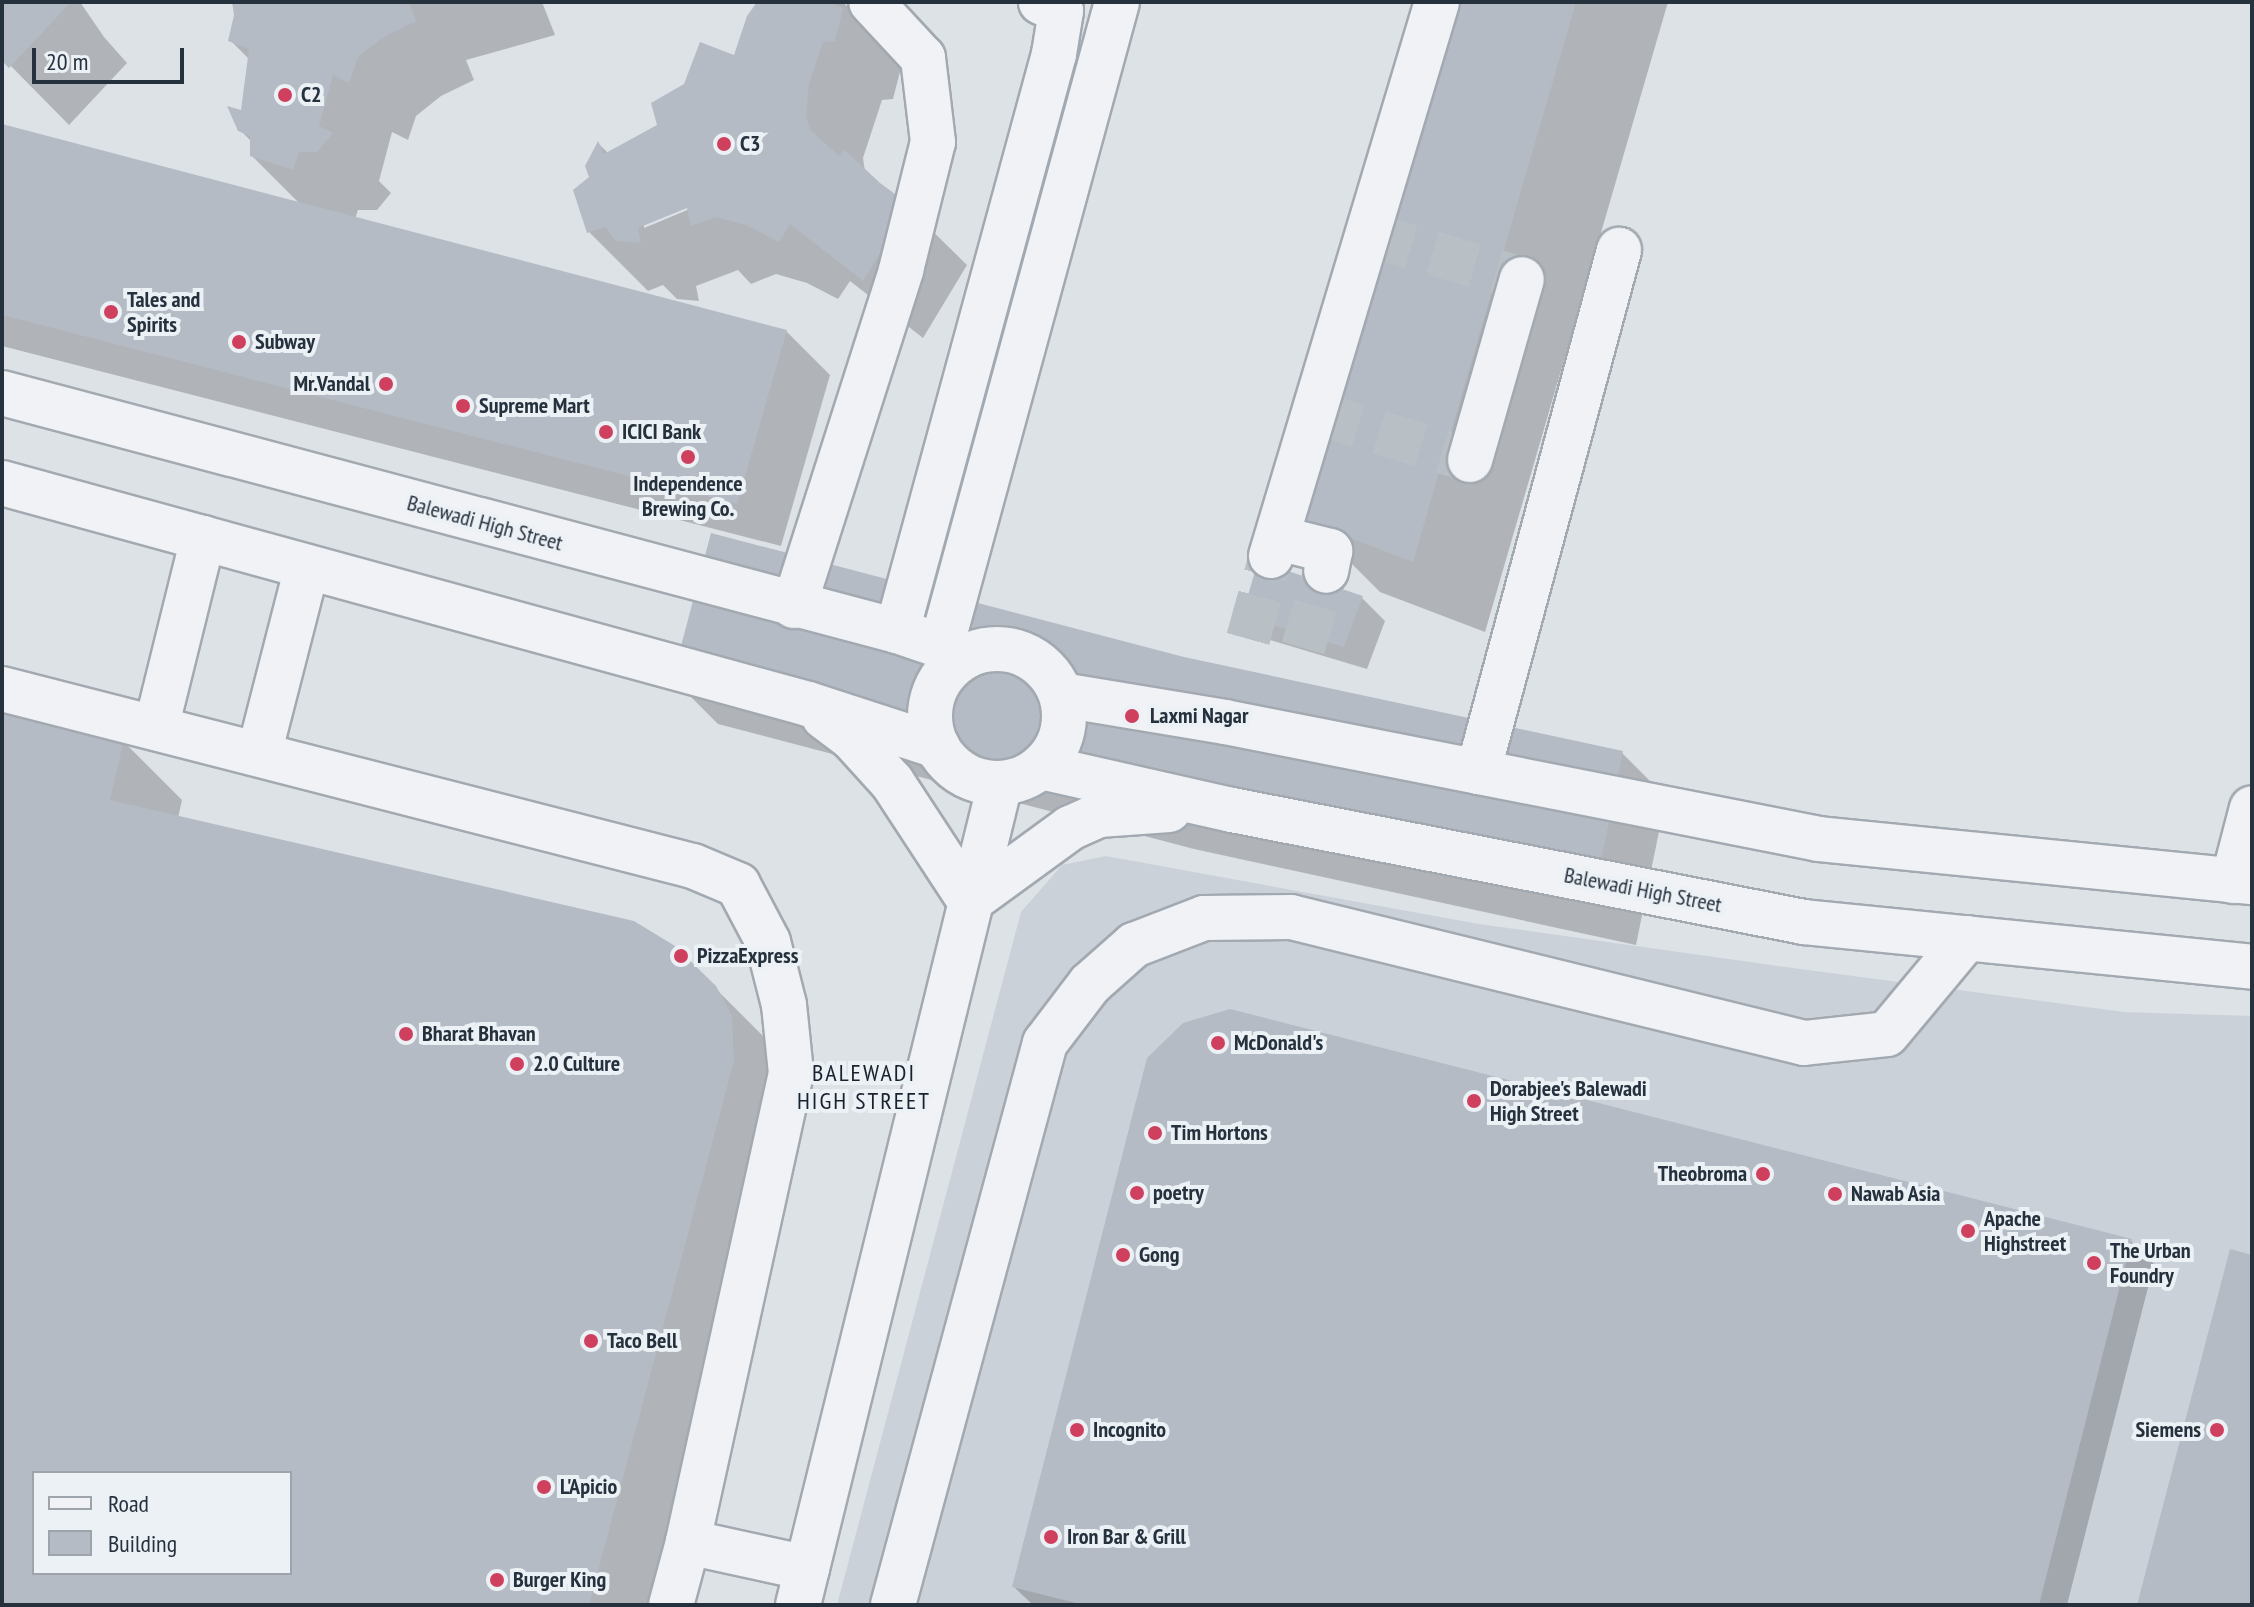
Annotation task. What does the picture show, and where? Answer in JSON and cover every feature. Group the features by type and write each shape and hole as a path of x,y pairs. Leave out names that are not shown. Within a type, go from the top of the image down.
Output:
{"street":[{"path":"794,606 901,270 933,142 923,58 871,2"},
{"path":"955,650 986,648 1024,653 1054,678 1062,695 1062,735 1041,767 1021,779 1000,784 963,775 947,763 937,746 930,715 937,684 950,667 955,650 1117,2"},
{"path":"1326,571 1330,551 1274,547 1437,2"},
{"path":"897,631 1054,54 1058,5"},
{"path":"1478,772 1619,250"},
{"path":"1470,460 1522,279"},
{"name":"Balewadi High Street","path":"2,393 897,631 955,650"},
{"path":"2,483 808,704 937,746"},
{"path":"156,728 203,538"},
{"path":"259,754 307,567"},
{"path":"2,689 693,866 738,885 768,942 784,1005 791,1073 688,1542 671,1605"},
{"path":"1062,695 1225,722 1819,839 2242,882 2252,808"},
{"path":"808,704 851,737 892,782 970,901"},
{"name":"Balewadi High Street","path":"1041,767 1232,810 1804,922 2252,967"},
{"path":"688,1542 803,1586 1000,784"},
{"path":"970,901 1070,828 1099,815 1232,810"},
{"path":"893,1605 1045,1043 1090,984 1134,945 1204,918 1291,917 1804,1043 1887,1034 1967,938"}],"shaded area":[{"path":"1106,856 1479,924 1793,968 2124,1012 2252,1016 2252,1605 837,1605 1021,912 1062,865"}],"building":[{"path":"2,2 71,2 9,68 2,61"},
{"name":"C2","path":"232,2 409,2 416,21 382,38 358,57 349,83 333,75 319,126 333,133 317,152 299,152 293,170 250,156 250,136 238,131 227,106 241,110 249,49 228,41 234,15"},
{"name":"C3","path":"757,2 827,2 843,8 835,41 823,42 809,84 806,116 810,130 839,156 844,149 880,183 910,205 863,281 790,224 779,242 746,225 716,217 691,226 687,208 638,228 641,243 616,241 605,227 587,233 573,190 589,177 585,166 598,141 604,154 657,125 651,103 684,84 700,42 734,55 747,16"},
{"path":"1455,2 1576,2 1413,562 1306,521"},
{"path":"2,124 787,330 737,504 2,315"},
{"name":"Laxmi Nagar","path":"711,533 1184,657 1623,751 1593,902 1149,805 672,680"},
{"path":"1258,561 1363,596 1344,647 1242,616"},
{"path":"2,710 124,739 110,800 634,921 675,946 716,986 732,1016 734,1061 589,1605 2,1605"},
{"path":"1230,1009 2132,1239 2039,1605 1084,1605 1012,1587 1147,1058 1183,1023"},
{"name":"Siemens","path":"2230,1249 2252,1255 2252,1605 2137,1605"}],"tunnel":[{"path":"1369,235 1522,279"},
{"path":"1316,413 1470,460"},
{"path":"1248,639 1271,556"},
{"path":"1303,648 1326,571"}],"place":[{"name":"C2","path":"285,95"},
{"name":"C3","path":"724,144"},
{"name":"Tales and Spirits","path":"111,312"},
{"name":"Subway","path":"239,342"},
{"name":"Mr.Vandal","path":"386,384"},
{"name":"Supreme Mart","path":"463,406"},
{"name":"ICICI Bank","path":"606,432"},
{"name":"Independence Brewing Co.","path":"688,457"},
{"name":"Laxmi Nagar","path":"1132,716"},
{"name":"PizzaExpress","path":"681,956"},
{"name":"Bharat Bhavan","path":"406,1034"},
{"name":"McDonald's","path":"1218,1043"},
{"name":"2.0 Culture","path":"517,1064"},
{"name":"Dorabjee's Balewadi High Street","path":"1474,1101"},
{"name":"Tim Hortons","path":"1155,1133"},
{"name":"Theobroma","path":"1763,1174"},
{"name":"poetry","path":"1137,1193"},
{"name":"Nawab Asia","path":"1835,1194"},
{"name":"Apache Highstreet","path":"1968,1231"},
{"name":"Gong","path":"1123,1255"},
{"name":"The Urban Foundry","path":"2094,1263"},
{"name":"Taco Bell","path":"591,1341"},
{"name":"Incognito","path":"1077,1430"},
{"name":"Siemens","path":"2217,1430"},
{"name":"L'Apicio","path":"544,1487"},
{"name":"Iron Bar & Grill","path":"1051,1537"},
{"name":"Burger King","path":"497,1580"}],"district":[{"name":"BALEWADI HIGH STREET","path":"864,1087"}]}
